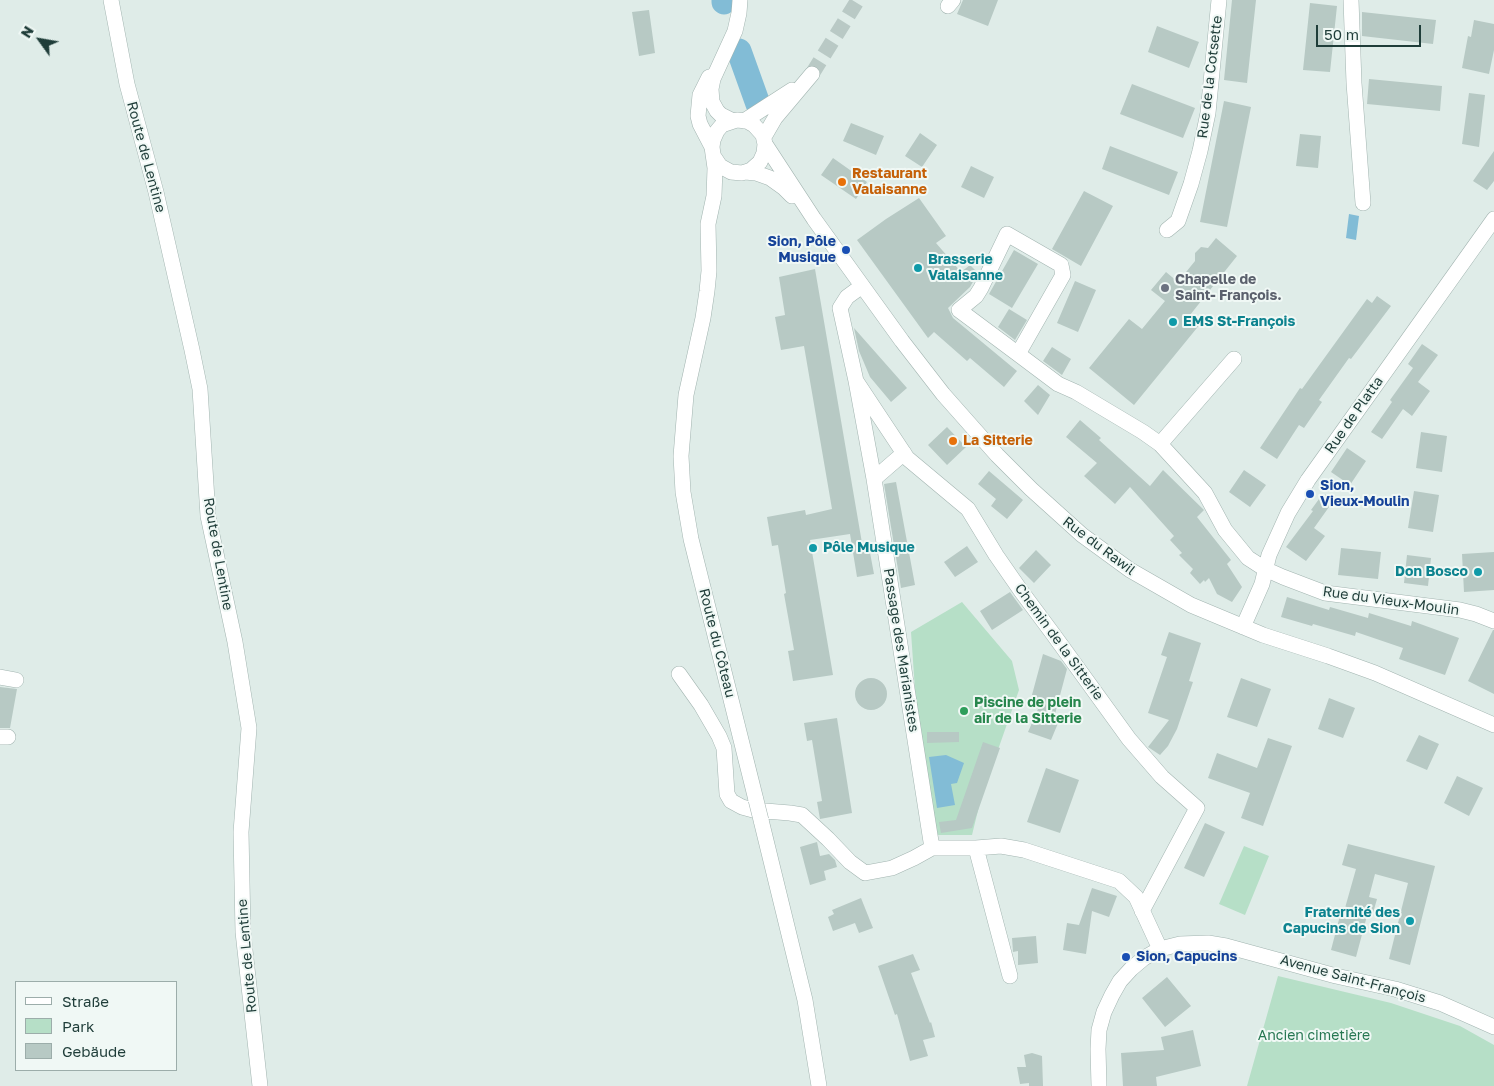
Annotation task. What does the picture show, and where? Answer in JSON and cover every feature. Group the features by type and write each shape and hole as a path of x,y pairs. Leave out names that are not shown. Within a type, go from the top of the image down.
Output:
{"street":[{"name":"Route de Lentine","path":"111,0 127,84 156,192 194,357 200,389 208,516 235,642 248,719 249,728 240,832 243,932 260,1086"},
{"path":"740,0 737,24 730,44 713,79 712,102 717,111 722,115 756,126 764,141"},
{"name":"Rue de la Cotsette","path":"1166,230 1178,221 1182,212 1200,151 1208,113 1220,0"},
{"path":"1351,0 1354,83 1363,203"},
{"path":"730,44 704,86 698,105 698,116 720,166 731,172 742,173"},
{"path":"713,152 714,138 722,125 738,121 808,78 775,118 764,141 764,154 760,162 754,169 742,173 724,184 714,196"},
{"name":"Rue du Rawil","path":"764,141 814,219 917,361 970,426 1056,513 1106,553 1151,583 1191,605 1243,627 1375,673 1494,725"},
{"name":"Route du Côteau","path":"713,152 715,168 714,196 708,224 709,271 707,291 686,395 684,417 682,475 686,512 692,547 803,992 819,1086"},
{"name":"Rue du Rawil","path":"742,173 763,175 778,183 814,219"},
{"name":"Rue de Platta","path":"1243,627 1262,584 1270,554 1288,513 1308,480 1494,219"},
{"name":"Rue du Vieux-Moulin","path":"1018,354 1063,275 1060,265 1007,234 976,296 959,310 1058,384 1076,392 1160,444 1205,493 1225,530 1248,558 1265,569 1325,593 1460,610 1494,621"},
{"name":"Passage des Marianistes","path":"862,286 847,297 840,308 874,479 932,848"},
{"path":"1160,444 1234,359"},
{"name":"Chemin de la Sitterie","path":"856,381 907,458 968,509 1021,591 1129,739 1162,777 1197,808 1142,911"},
{"path":"874,479 904,453"},
{"path":"680,674 701,705 724,748 727,794 731,801 753,810 802,815 850,862 865,873 892,868 932,848 1001,846 1024,850 1119,881 1136,897 1160,949 1144,958 1120,981 1104,1012 1099,1030 1098,1086"},
{"path":"0,677 16,680"},
{"path":"976,848 1010,976"},
{"name":"Avenue Saint-François","path":"1160,949 1180,944 1208,943 1246,950 1306,968 1395,989 1440,1003 1494,1027"}],"green space":[{"name":"Piscine de plein air de la Sitterie","path":"962,602 1012,661 1019,690 981,798 972,835 935,835 918,733 911,632"},
{"path":"1244,846 1269,856 1245,915 1219,904"},
{"name":"Ancien cimetière","path":"1278,976 1391,1003 1460,1026 1494,1045 1494,1086 1247,1086"}],"water":[{"path":"1349,214 1359,216 1356,240 1346,238"},
{"path":"946,755 964,763 957,783 951,784 955,805 937,808 929,757"}],"building":[{"path":"963,0 998,0 988,26 957,14"},
{"path":"1232,0 1256,0 1247,83 1224,80"},
{"path":"1310,3 1337,6 1330,72 1303,70"},
{"path":"649,10 655,53 639,56 632,12"},
{"path":"1362,12 1436,20 1433,44 1362,36"},
{"path":"1474,20 1494,24 1494,50 1489,74 1462,68 1468,36 1471,37"},
{"path":"1157,26 1199,42 1189,68 1148,52"},
{"path":"1369,79 1442,86 1440,111 1367,104"},
{"path":"1132,84 1195,108 1183,138 1120,114"},
{"path":"1469,93 1485,95 1479,147 1462,144"},
{"path":"1224,101 1251,107 1227,227 1200,222"},
{"path":"851,123 884,136 876,155 843,141"},
{"path":"920,133 937,145 922,167 905,156"},
{"path":"1300,134 1321,136 1318,168 1296,166"},
{"path":"1110,146 1178,172 1169,195 1102,169"},
{"path":"1494,151 1494,181 1487,190 1473,181"},
{"path":"833,158 867,182 856,199 821,175"},
{"path":"971,166 994,177 984,198 961,187"},
{"path":"1084,191 1113,206 1081,266 1052,249"},
{"name":"Brasserie Valaisanne","path":"919,198 946,236 936,243 961,272 970,265 978,273 970,287 948,308 953,318 1017,371 1004,387 970,358 967,361 934,332 928,338 857,240"},
{"name":"EMS St-François","path":"1216,238 1237,256 1190,315 1201,323 1134,405 1089,368 1129,319 1142,329 1165,301 1151,290 1166,272 1178,282 1195,261 1195,253 1201,247 1208,248"},
{"path":"1014,250 1038,264 1012,308 989,294"},
{"path":"815,269 862,543 868,542 874,574 857,577 850,534 810,540 833,675 793,681 788,651 794,650 784,594 786,593 778,545 772,546 767,517 805,510 806,515 832,509 804,346 781,350 775,317 785,315 779,277"},
{"path":"1075,281 1096,290 1078,332 1057,323"},
{"path":"1377,296 1391,306 1351,359 1349,358 1319,400 1322,402 1304,428 1299,425 1277,459 1260,448 1300,388 1302,389 1367,299 1372,303"},
{"path":"1009,309 1027,320 1015,340 998,327"},
{"path":"854,328 907,388 891,402 870,377 859,351"},
{"path":"1422,344 1438,355 1418,382 1430,391 1412,416 1403,409 1382,439 1371,432 1392,402 1390,400 1413,368 1408,364"},
{"path":"1052,347 1071,359 1062,375 1043,361"},
{"path":"1038,385 1050,395 1038,415 1024,401"},
{"path":"1080,420 1101,438 1099,440 1150,486 1163,470 1204,510 1197,517 1231,560 1227,564 1242,587 1232,602 1217,594 1209,578 1200,584 1190,573 1193,569 1179,555 1182,553 1170,540 1174,536 1130,487 1115,504 1084,476 1097,463 1066,437"},
{"path":"947,427 966,447 947,465 928,445"},
{"path":"1421,432 1447,436 1442,472 1416,468"},
{"path":"1347,448 1366,461 1350,485 1331,472"},
{"path":"1244,470 1266,485 1250,507 1229,492"},
{"path":"989,471 1023,500 1007,519 991,506 996,499 978,484"},
{"path":"896,482 915,585 901,588 884,484"},
{"path":"1414,491 1439,495 1433,532 1408,528"},
{"path":"1326,494 1334,500 1314,528 1325,536 1306,561 1286,547 1313,511 1311,510 1319,499 1321,500"},
{"path":"967,546 978,562 955,577 944,562"},
{"path":"1341,548 1381,552 1378,579 1338,575"},
{"path":"1036,550 1051,565 1034,583 1019,568"},
{"name":"Don Bosco","path":"1494,552 1494,590 1464,592 1462,554"},
{"path":"1407,555 1431,558 1428,586 1404,583"},
{"path":"1010,592 1023,610 992,630 980,611"},
{"path":"1287,597 1329,610 1330,607 1368,618 1369,613 1411,626 1412,621 1459,638 1445,675 1399,659 1403,648 1356,632 1355,636 1281,617"},
{"path":"1494,630 1494,694 1468,681"},
{"path":"1169,632 1201,643 1189,681 1193,682 1177,729 1168,746 1160,755 1148,747 1169,720 1148,713 1167,657 1161,655"},
{"path":"1043,654 1061,661 1067,669 1055,714 1061,716 1051,740 1028,732 1038,709 1029,706"},
{"path":"871,678 877,679 882,683 886,688 886,700 882,705 877,709 871,710 865,709 860,705 856,700 855,694 856,688 860,683 865,679"},
{"path":"1241,678 1271,689 1257,727 1227,717"},
{"path":"0,687 17,689 10,728 0,728"},
{"path":"1329,698 1355,708 1343,738 1318,729"},
{"path":"837,718 852,813 820,819 817,802 822,801 812,740 807,741 804,723"},
{"path":"927,732 959,732 959,742 927,743"},
{"path":"1419,735 1439,744 1427,770 1406,761"},
{"path":"1268,738 1292,746 1263,826 1241,818 1250,793 1208,778 1217,753 1257,768"},
{"path":"983,742 1000,748 972,828 941,833 939,822 956,820"},
{"path":"1046,768 1079,780 1060,833 1027,822"},
{"path":"1457,776 1483,788 1469,816 1444,803"},
{"path":"1205,823 1225,832 1204,877 1184,868"},
{"path":"817,842 820,856 829,854 835,860 837,867 824,871 826,880 810,885 800,847"},
{"name":"Fraternité des Capucins de Sion","path":"1348,844 1435,866 1410,965 1389,959 1408,883 1375,874 1369,897 1377,899 1373,913 1368,912 1356,957 1331,950 1342,908 1345,908 1356,869 1342,865"},
{"path":"1092,888 1117,896 1109,917 1092,911 1086,954 1063,950 1067,923 1079,925"},
{"path":"861,898 873,928 859,933 855,923 833,931 828,917 834,914 832,910"},
{"path":"1036,936 1038,963 1018,965 1018,951 1013,952 1012,938"},
{"path":"913,954 920,970 911,973 931,1022 935,1037 923,1040 928,1056 910,1061 897,1014 895,1015 878,966"},
{"path":"1167,977 1191,1006 1165,1027 1142,998"},
{"path":"1193,1030 1201,1066 1156,1077 1157,1086 1123,1086 1121,1053 1164,1050 1161,1037"},
{"path":"1032,1053 1042,1056 1043,1086 1029,1086 1029,1083 1020,1084 1017,1067 1026,1067 1024,1055"}],"waterway":[{"path":"739,51 758,104"}],"tunnel":[{"path":"812,74 858,0"}],"place":[{"name":"Restaurant Valaisanne","path":"842,182"},
{"name":"Sion, Pôle Musique","path":"846,250"},
{"name":"Brasserie Valaisanne","path":"918,268"},
{"name":"Chapelle de Saint- François.","path":"1165,288"},
{"name":"EMS St-François","path":"1173,322"},
{"name":"La Sitterie","path":"953,441"},
{"name":"Sion, Vieux-Moulin","path":"1310,494"},
{"name":"Pôle Musique","path":"813,548"},
{"name":"Don Bosco","path":"1478,572"},
{"name":"Piscine de plein air de la Sitterie","path":"964,711"},
{"name":"Fraternité des Capucins de Sion","path":"1410,921"},
{"name":"Sion, Capucins","path":"1126,957"}]}
